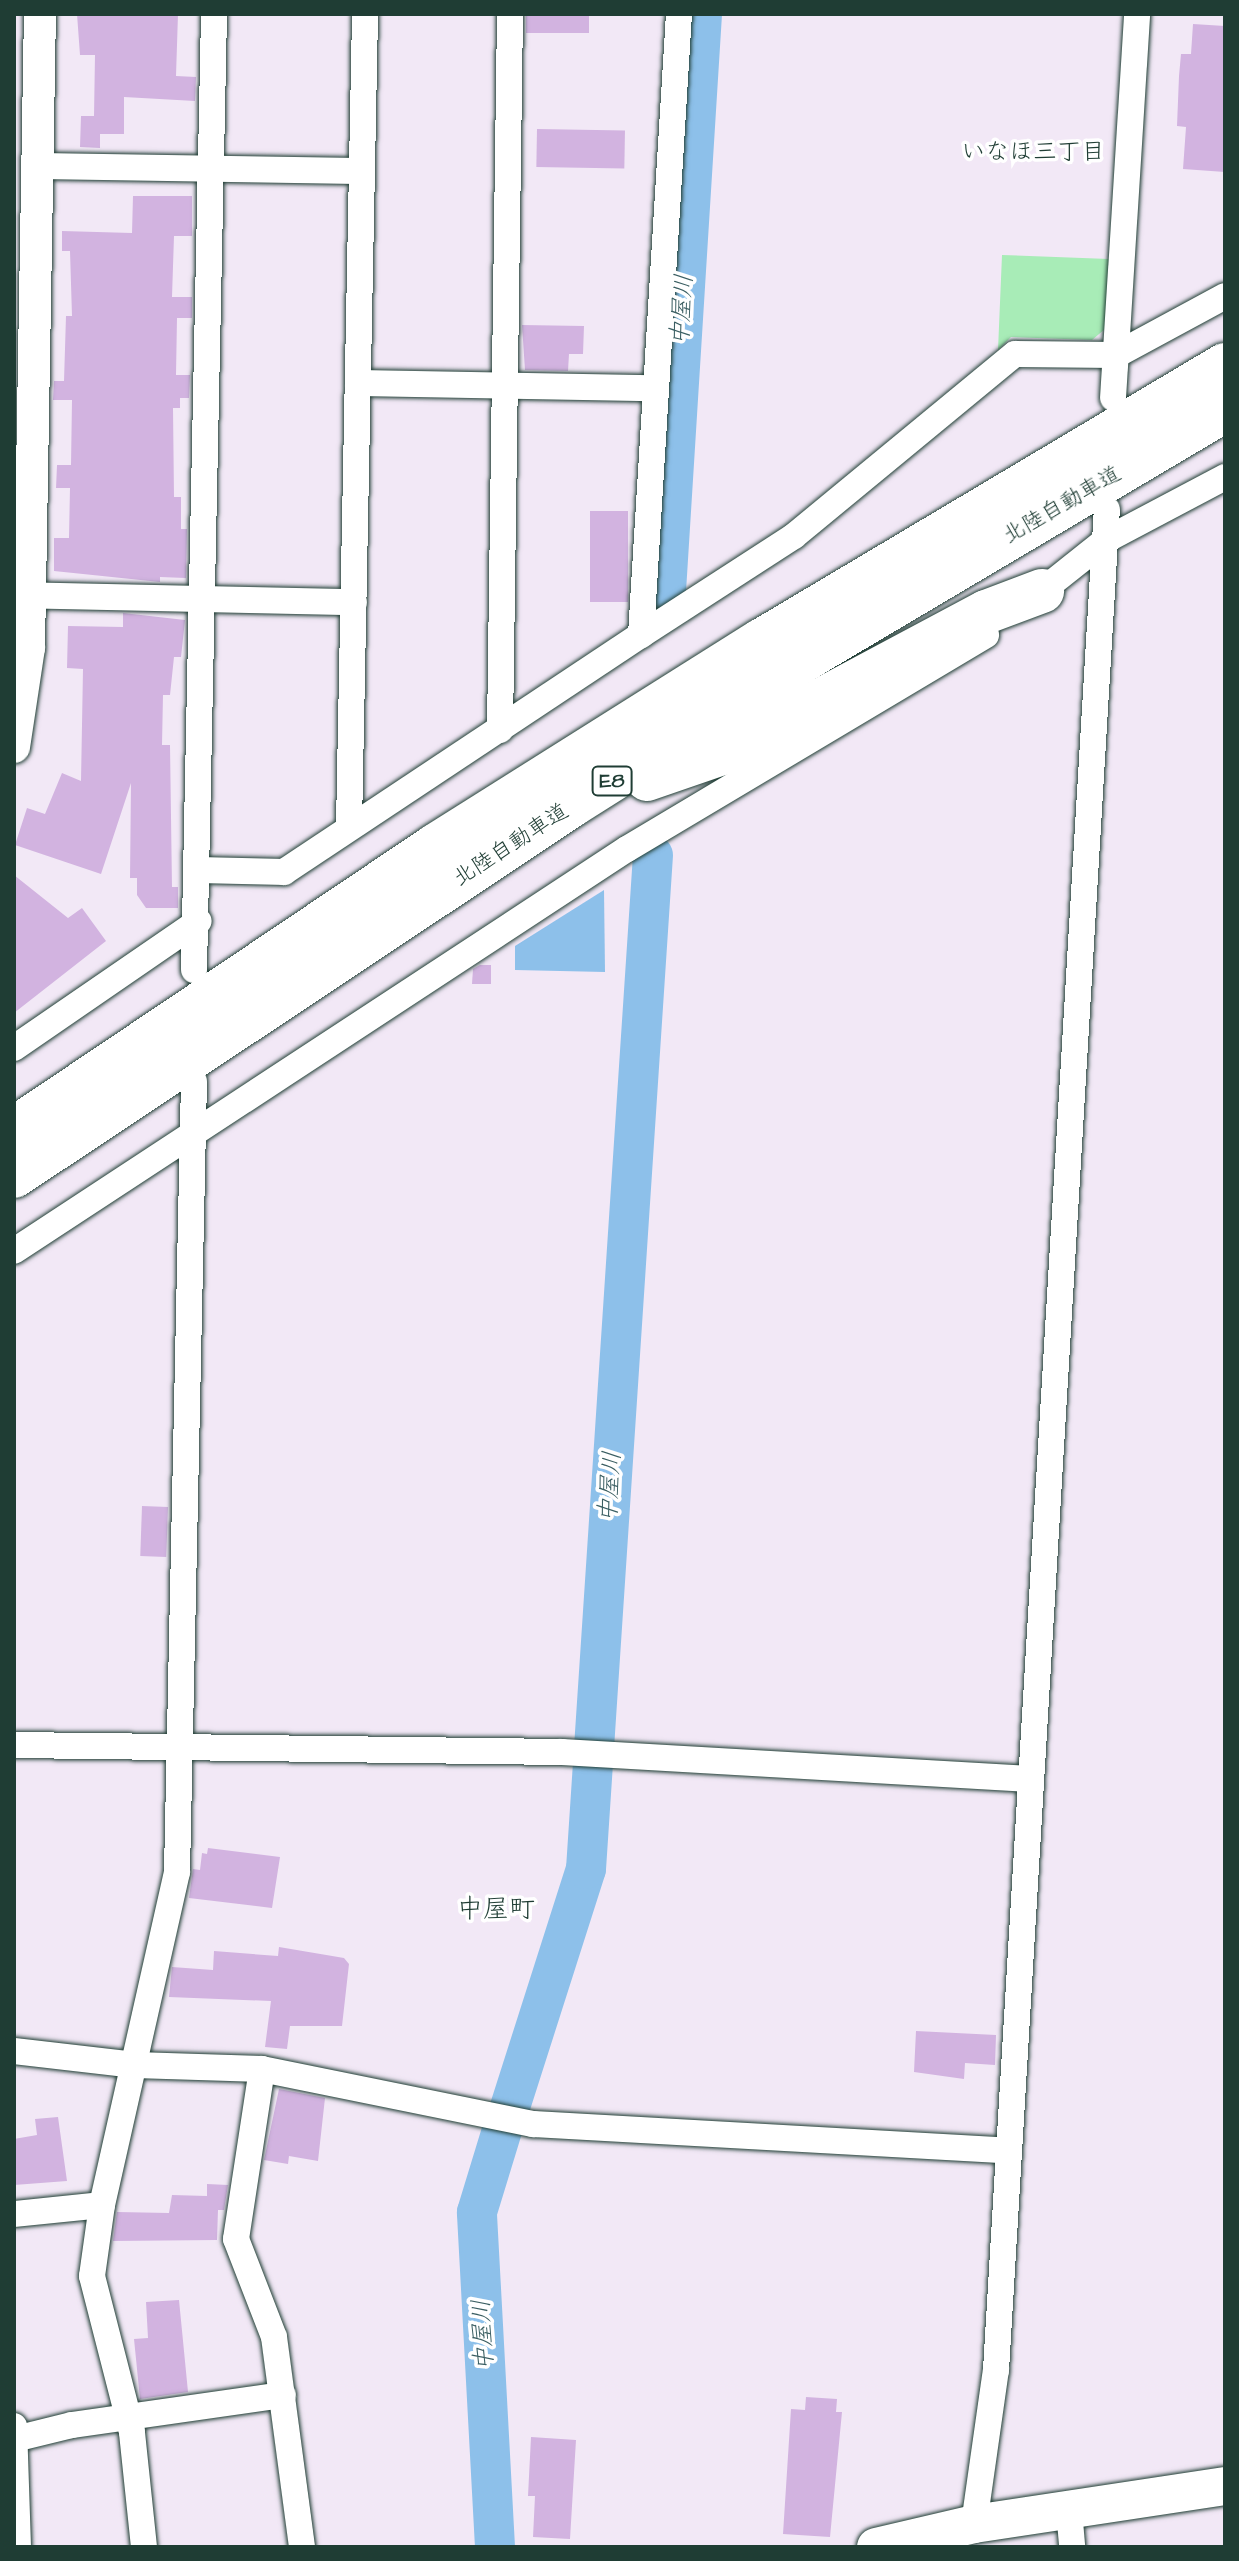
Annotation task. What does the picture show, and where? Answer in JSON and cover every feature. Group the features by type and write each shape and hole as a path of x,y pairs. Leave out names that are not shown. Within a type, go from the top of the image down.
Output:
{"highway":[{"name":"北陸自動車道","path":"14,1129 422,855 709,674 1225,365"},
{"name":"北陸自動車道","path":"14,1176 572,805 988,549 1225,410"},
{"path":"988,549 1080,506 1225,424"},
{"path":"572,805 722,753 986,612 1042,591"}],"main road":[{"path":"876,2547 963,2533 1069,2510 1225,2486"}],"street":[{"path":"14,747 24,700 24,329 37,166 40,14"},
{"path":"194,970 199,921 214,14"},
{"path":"349,826 365,14"},
{"path":"500,730 510,14"},
{"path":"641,635 679,14"},
{"path":"1113,398 1137,14"},
{"path":"37,166 361,171"},
{"path":"200,870 284,872 349,826 794,536 1015,354 1116,355 1225,296"},
{"path":"358,383 654,388"},
{"path":"14,1251 627,849 991,632 1106,540 1225,477"},
{"path":"963,2533 996,2370 1005,2150 1107,509"},
{"path":"22,595 354,602"},
{"path":"14,1048 199,921"},
{"path":"144,2547 129,2419 92,2276 102,2205 177,1872 194,1081"},
{"path":"14,1745 562,1752 1030,1779"},
{"path":"14,2051 135,2065 262,2069 533,2124 1005,2150"},
{"path":"262,2069 236,2239 274,2337 302,2547"},
{"path":"14,2214 102,2205"},
{"path":"15,2439 72,2425 283,2395"},
{"path":"14,2426 18,2547"},
{"path":"1069,2510 1072,2547"}],"green space":[{"path":"1002,255 1109,259 1105,329 1092,340 1011,337 998,350"}],"water":[{"path":"604,890 605,972 515,970 515,946"}],"building":[{"path":"77,14 178,14 176,76 196,77 195,101 124,97 124,134 100,134 100,148 80,147 81,116 94,116 95,55 80,55"},
{"path":"526,14 589,14 589,33 526,33"},
{"path":"1193,24 1225,26 1225,172 1183,169 1186,127 1177,126 1179,76 1181,54 1191,54"},
{"path":"537,129 625,131 624,169 536,167"},
{"path":"133,196 192,196 192,236 174,236 172,297 192,297 192,318 177,318 176,375 190,375 189,398 180,398 180,408 173,408 174,497 181,497 181,529 187,529 186,578 160,577 160,582 54,571 54,538 69,538 70,488 56,488 57,465 71,465 72,400 53,400 54,381 64,381 66,316 72,316 70,251 62,251 62,231 132,233"},
{"path":"522,325 584,326 583,354 569,354 568,371 525,370"},
{"path":"590,511 628,511 628,602 590,602"},
{"path":"123,613 185,620 181,657 174,657 170,695 163,695 162,745 170,745 172,887 178,887 178,908 146,908 137,895 137,878 130,878 131,783 101,874 15,845 27,808 45,814 62,773 81,781 83,669 67,668 68,626 123,627"},
{"path":"14,875 68,918 82,908 106,941 14,1013"},
{"path":"491,965 491,984 472,984 473,969"},
{"path":"142,1506 168,1507 166,1557 140,1556"},
{"path":"208,1848 280,1857 272,1908 189,1898 193,1869 200,1870 202,1853 207,1854"},
{"path":"279,1947 344,1958 349,1964 342,2026 290,2026 287,2049 265,2047 271,2001 169,1997 172,1967 213,1970 214,1951 278,1956"},
{"path":"916,2031 996,2035 995,2065 965,2063 964,2079 914,2072"},
{"path":"279,2089 325,2098 318,2161 289,2156 288,2164 264,2160"},
{"path":"58,2117 67,2181 14,2185 14,2139 37,2135 35,2119"},
{"path":"207,2184 228,2185 224,2210 218,2210 217,2240 113,2241 117,2212 169,2213 172,2195 207,2196"},
{"path":"179,2300 188,2392 140,2399 134,2339 148,2338 146,2302"},
{"path":"806,2397 837,2399 836,2412 842,2412 830,2537 783,2534 791,2409 805,2410"},
{"path":"531,2437 576,2440 570,2539 533,2537 535,2496 528,2496"}],"waterway":[{"name":"中屋川","path":"665,607 702,14"},
{"name":"中屋川","path":"510,2107 586,1869 653,855"},
{"name":"中屋川","path":"495,2547 477,2212 503,2127"}],"district":[{"name":"いなほ三丁目","path":"1033,153"},
{"name":"中屋町","path":"496,1910"}]}
